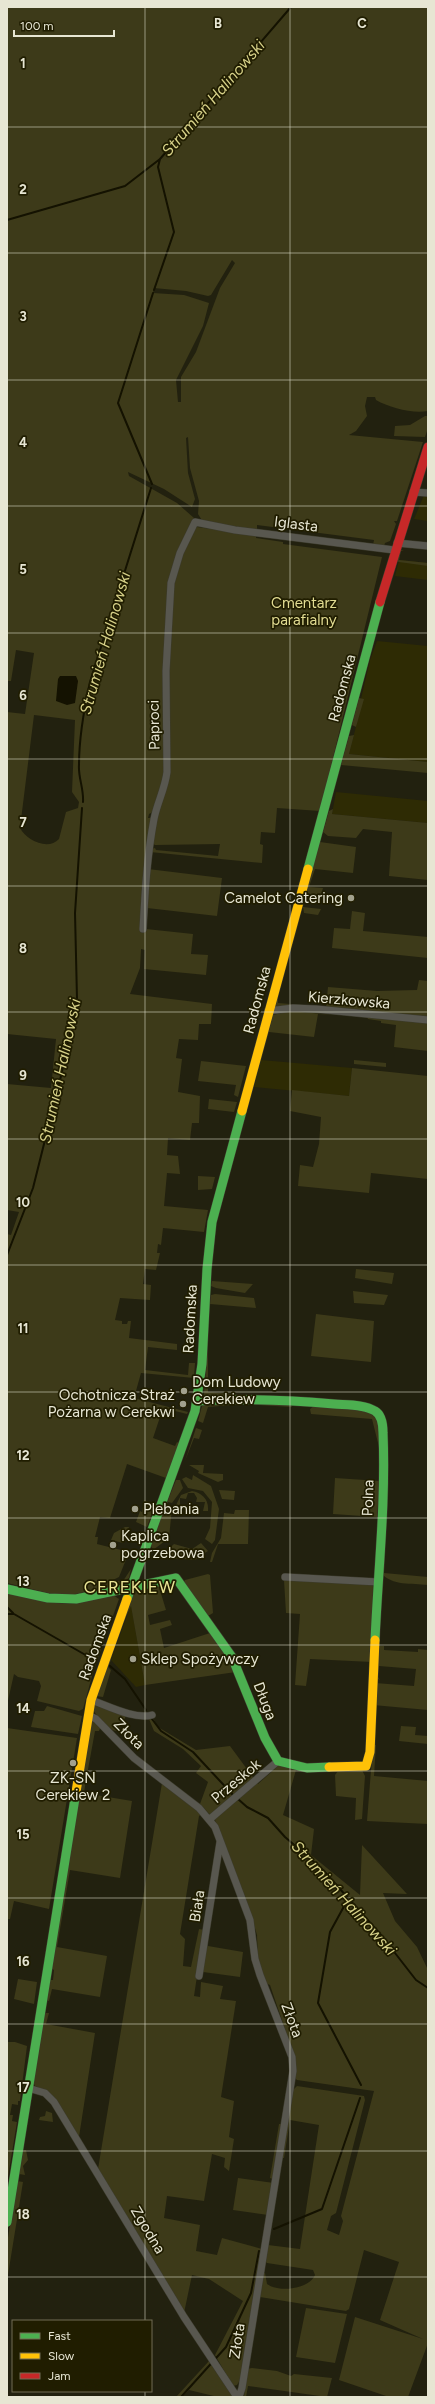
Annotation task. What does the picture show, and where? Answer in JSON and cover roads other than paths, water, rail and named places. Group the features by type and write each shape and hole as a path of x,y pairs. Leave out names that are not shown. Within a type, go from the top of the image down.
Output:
{"street":[{"name":"Radomska","path":"7,2222 91,1700 131,1586 188,1434 197,1401 202,1370 208,1249 212,1222 395,546 413,492 425,464 428,447"},
{"path":"413,492 428,493"},
{"name":"Iglasta","path":"195,522 235,530 395,546 428,546"},
{"name":"Paproci","path":"143,929 146,866 154,817 166,785 166,671 171,583 180,553 195,522"},
{"name":"Kierzkowska","path":"268,1011 293,1008 316,1009 428,1020"},
{"name":"Polna","path":"197,1401 252,1398 291,1400 359,1406 375,1411 380,1416 383,1432 378,1582 370,1752 366,1766 307,1768 278,1761"},
{"path":"285,1577 378,1582"},
{"name":"Długa","path":"131,1586 176,1578 238,1668 268,1745 278,1761"},
{"path":"7,1589 48,1598 76,1599 120,1590 131,1586"},
{"path":"91,1700 145,1717 152,1715"},
{"name":"Złota","path":"88,1715 96,1718 134,1758 199,1808 210,1819 220,1840 250,1920 255,1959 287,2041 293,2071 242,2388 238,2397"},
{"name":"Przeskok","path":"210,1819 278,1761"},
{"name":"Biała","path":"199,1976 220,1840"},
{"name":"Zgodna","path":"28,2088 40,2091 53,2099 184,2317 238,2397"}],"waterway":[{"name":"Strumień Halinowski","path":"154,290 174,232 158,167 160,159 291,7"},
{"path":"7,220 125,186 160,159"},
{"name":"Strumień Halinowski","path":"152,484 118,403 153,293"},
{"name":"Strumień Halinowski","path":"83,802 83,792 79,774 79,755 82,723 90,682 151,488"},
{"name":"Strumień Halinowski","path":"7,1255 33,1188 61,1076 77,999 75,913 82,808"},
{"path":"7,1607 13,1613"},
{"name":"Strumień Halinowski","path":"7,1614 14,1614 96,1661"},
{"name":"Strumień Halinowski","path":"110,1666 125,1679 146,1710"},
{"name":"Strumień Halinowski","path":"152,1719 161,1731 193,1752 233,1795"},
{"name":"Strumień Halinowski","path":"238,1799 247,1807 268,1818 285,1837 323,1870 381,1935 416,1980 428,1988"},
{"path":"348,1899 330,1932 318,2003 361,2085"},
{"path":"274,2229 322,2209 360,2098"},
{"path":"181,2397 226,2347 251,2293 259,2251"}],"place":[{"name":"Camelot Catering","path":"351,898"},
{"name":"Dom Ludowy Cerekiew","path":"184,1391"},
{"name":"Ochotnicza Straż Pożarna w Cerekwi","path":"183,1404"},
{"name":"Plebania","path":"135,1509"},
{"name":"Kaplica pogrzebowa","path":"113,1545"},
{"name":"Sklep Spożywczy","path":"133,1659"},
{"name":"ZK-SN Cerekiew 2","path":"73,1763"}],"district":[{"name":"CEREKIEW","path":"130,1587"}],"park label":[{"name":"Cmentarz parafialny","path":"304,612"}]}
